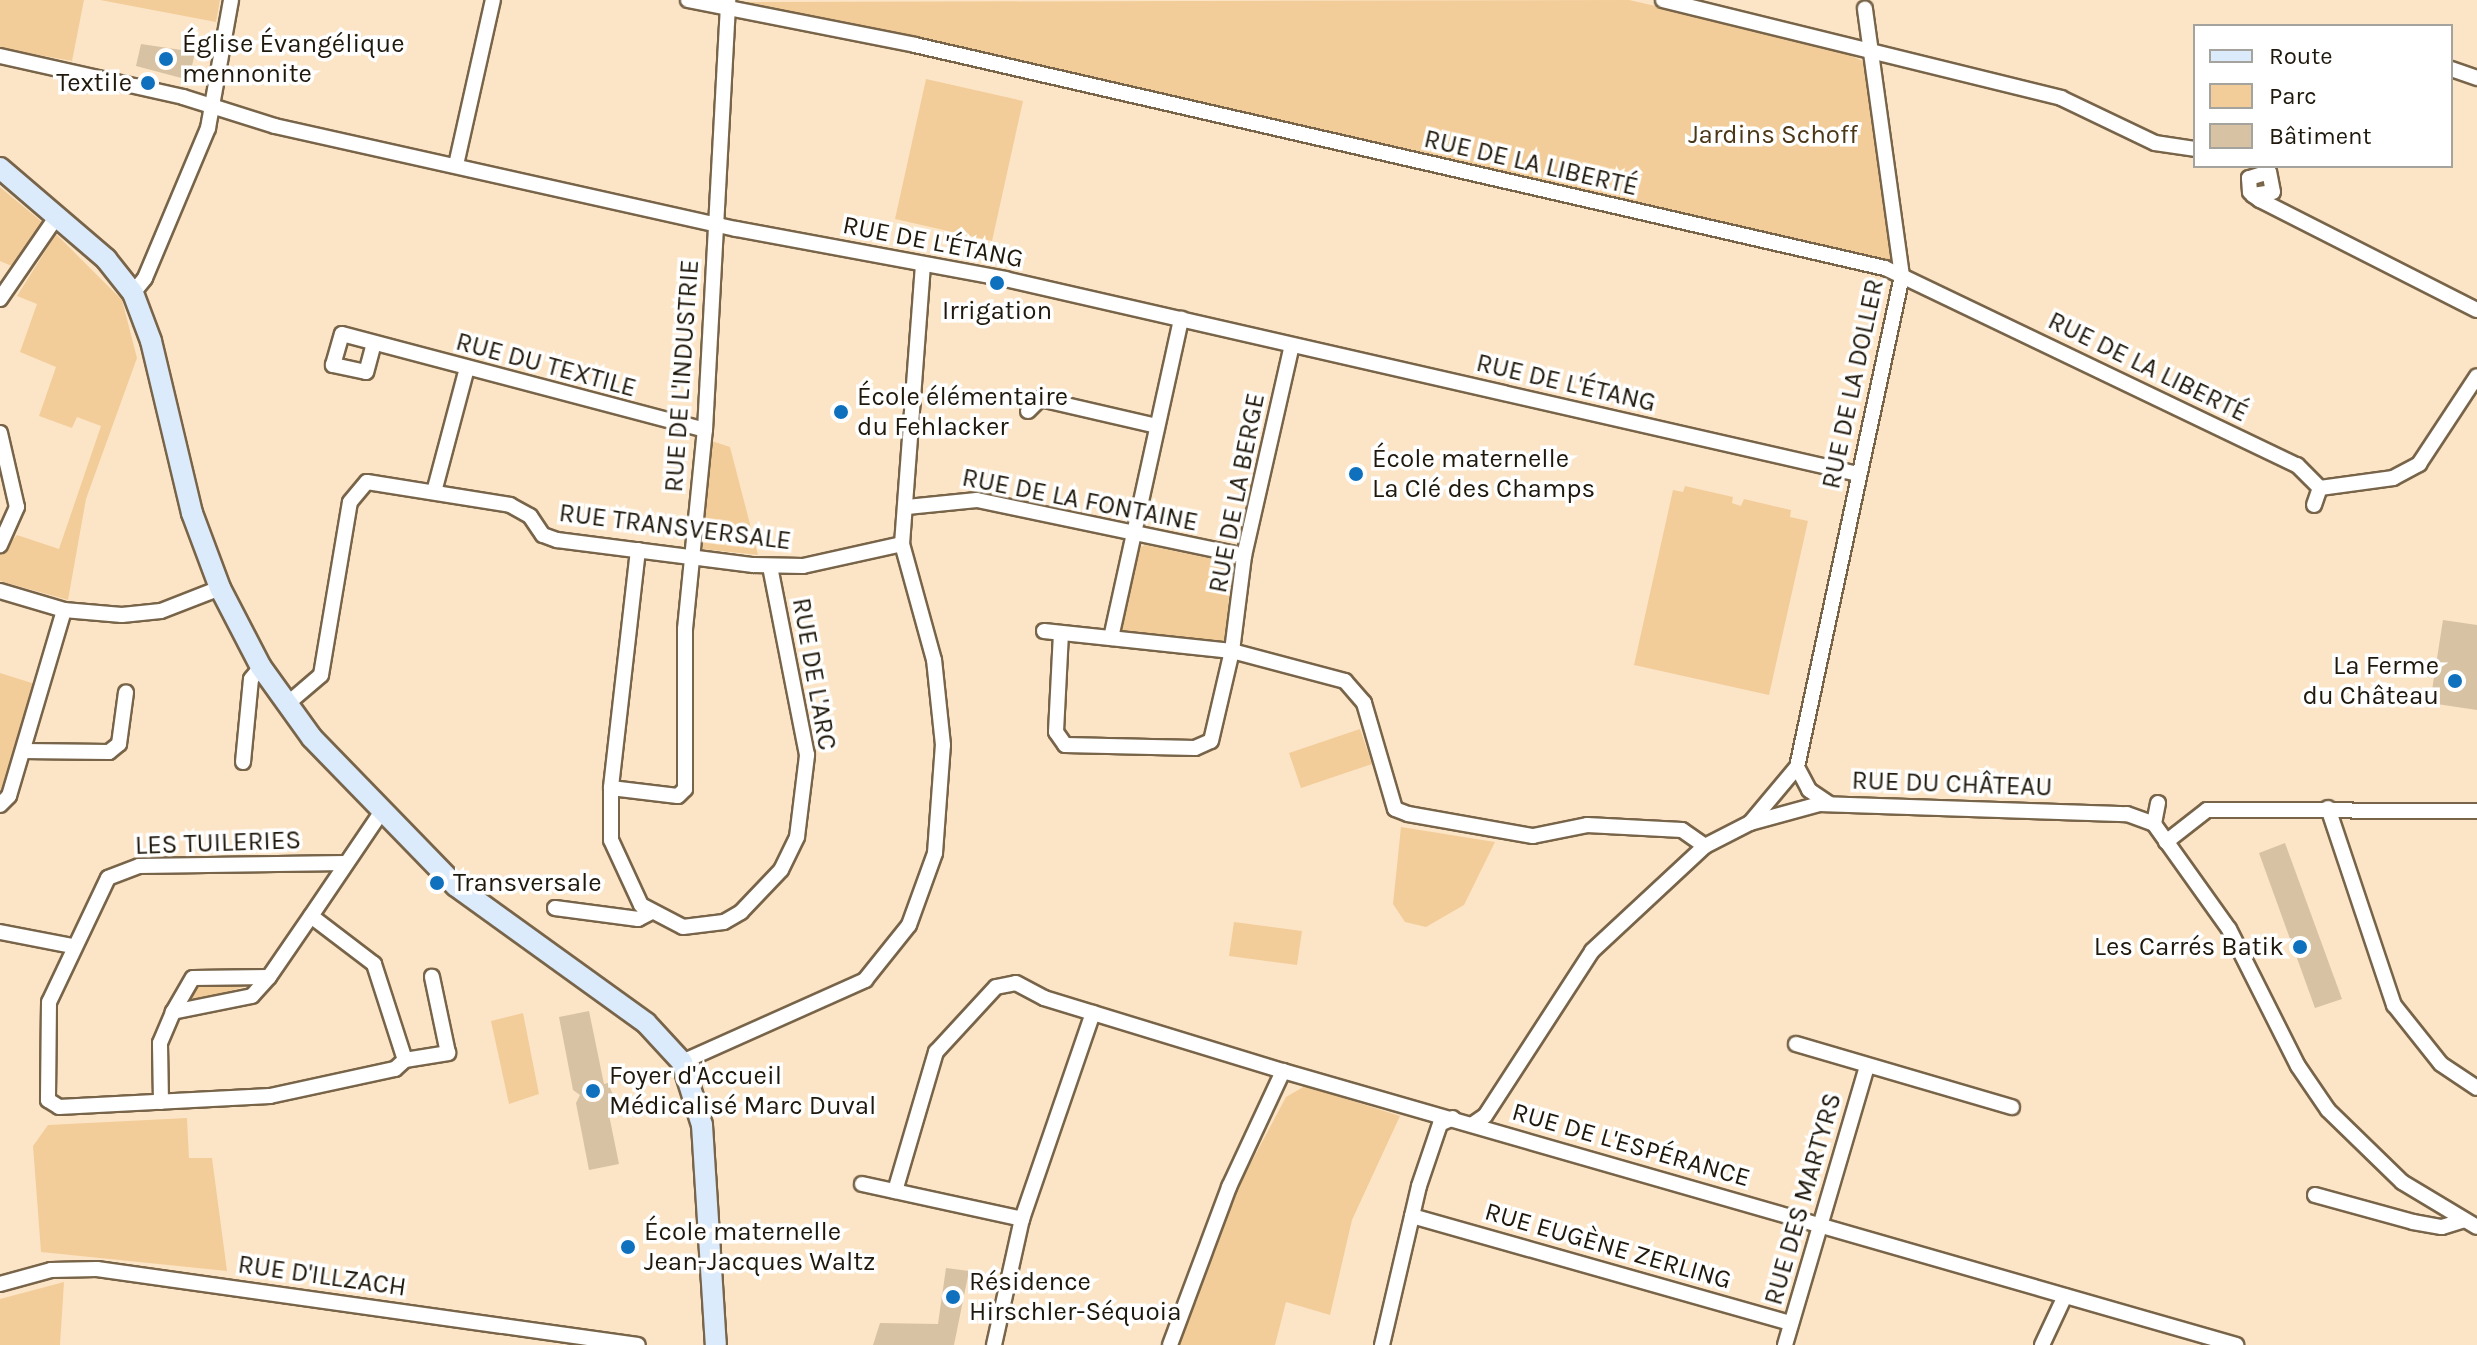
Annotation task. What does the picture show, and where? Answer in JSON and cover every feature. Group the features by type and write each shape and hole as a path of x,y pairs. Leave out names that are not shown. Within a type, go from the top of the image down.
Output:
{"main road":[{"path":"0,168 57,216 133,293 151,341 192,513 220,588 261,667 286,705 380,814 493,917 646,1023 682,1062 702,1125 720,1340"}],"street":[{"path":"133,293 189,180 212,105 231,0"},
{"path":"456,165 493,0"},
{"name":"RUE DE LA LIBERTÉ","path":"688,0 728,5 915,45 1902,276 2297,465 2320,488"},
{"path":"1663,0 2061,98 2155,143 2193,149"},
{"name":"RUE DE L'INDUSTRIE","path":"611,788 678,796 685,789 681,728 692,557 705,430 728,5"},
{"name":"RUE DE LA DOLLER","path":"1797,767 1902,276 1865,9"},
{"name":"RUE DE L'ÉTANG","path":"0,56 717,224 1181,319 1858,474"},
{"path":"2453,70 2477,78"},
{"path":"2253,195 2477,310"},
{"path":"0,299 57,216"},
{"path":"682,1062 865,980 909,925 939,842 943,745 934,660 902,544 923,266"},
{"path":"1111,638 1181,319"},
{"name":"RUE DU TEXTILE","path":"374,343 705,430"},
{"name":"RUE DE LA BERGE","path":"1061,633 1056,732 1072,748 1204,746 1214,737 1232,651 1244,556 1292,345"},
{"path":"434,492 467,368"},
{"path":"2314,505 2320,488 2393,478 2419,464 2477,376"},
{"path":"1028,411 1040,399 1157,426"},
{"path":"0,433 17,507 0,545"},
{"name":"RUE TRANSVERSALE","path":"286,705 321,675 356,490 367,482 510,505 530,516 543,535 557,540 770,567 803,566 902,544"},
{"name":"RUE DE LA FONTAINE","path":"907,507 977,500 1244,556"},
{"path":"638,550 611,788 611,840 619,868 650,913"},
{"name":"RUE DE L'ARC","path":"555,908 638,919 650,913 683,927 724,922 781,870 797,837 807,755 770,567"},
{"path":"0,591 64,610 161,611 220,588"},
{"path":"0,805 9,796 64,610"},
{"path":"1044,631 1232,651 1345,681 1356,690 1395,809 1533,836 1587,825 1682,830 1705,846"},
{"path":"243,762 251,679 261,667"},
{"path":"23,751 109,752 119,744 126,692"},
{"path":"1797,767 1809,790 1830,804"},
{"name":"RUE DU CHÂTEAU","path":"1750,823 1797,767"},
{"path":"2158,803 2154,824 2229,929 2298,1066 2328,1110 2374,1160 2462,1221 2477,1227"},
{"name":"RUE DU CHÂTEAU","path":"1473,1124 1485,1116 1573,973 1705,846 1750,823 1830,804 2127,814 2154,824"},
{"path":"2166,842 2207,810 2328,808 2477,811"},
{"path":"2328,808 2394,1005 2441,1064 2477,1088"},
{"path":"173,1012 252,996 269,977 380,814"},
{"name":"LES TUILERIES","path":"346,863 123,870 100,888 72,946 44,1026 48,1100 59,1107 270,1096 395,1069 405,1060 448,1053 432,977"},
{"path":"311,916 374,964 405,1060"},
{"path":"0,932 72,946"},
{"path":"161,1102 160,1043 173,1012 193,978 269,977"},
{"name":"RUE DE L'ESPÉRANCE","path":"895,1191 936,1052 996,987 1016,983 1093,1013 1283,1071 2236,1345"},
{"path":"994,1345 1022,1219 1093,1013"},
{"path":"1796,1044 2012,1107"},
{"name":"RUE DES MARTYRS","path":"1785,1345 1867,1066"},
{"path":"1170,1345 1229,1187 1283,1071"},
{"path":"1382,1345 1412,1216 1440,1124 1453,1118"},
{"path":"862,1184 1022,1219"},
{"path":"2315,1195 2413,1222 2442,1227 2462,1221"},
{"name":"RUE EUGÈNE ZERLING","path":"1412,1216 1791,1323"},
{"name":"RUE D'ILLZACH","path":"0,1284 51,1270 97,1269 638,1345"},
{"path":"2042,1345 2065,1296"}],"green space":[{"path":"0,0 84,0 72,61 0,48"},
{"path":"100,0 220,0 216,22"},
{"name":"Jardins Schoff","path":"1629,0 1825,44 1865,62 1892,265 738,2"},
{"path":"926,79 1023,101 992,241 895,219"},
{"path":"0,187 42,222 14,267 0,261"},
{"path":"56,234 122,300 137,358 86,499 68,600 0,581 0,554 17,535 59,549 101,426 77,417 72,428 39,416 56,367 20,352 37,304 17,296"},
{"path":"709,440 730,447 758,555 702,549"},
{"path":"1685,486 1733,497 1732,503 1741,506 1744,499 1791,510 1790,517 1808,521 1769,695 1634,665 1673,490 1683,492"},
{"path":"1145,545 1232,563 1225,642 1121,630 1136,549"},
{"path":"0,673 35,684 0,795"},
{"path":"1360,729 1372,764 1301,788 1289,753"},
{"path":"1401,827 1495,842 1464,905 1426,927 1405,922 1393,904"},
{"path":"1234,922 1302,931 1297,965 1229,956"},
{"path":"194,983 247,986 197,1000 189,997"},
{"path":"523,1013 539,1094 509,1104 491,1021"},
{"path":"1305,1086 1400,1116 1352,1220 1330,1315 1286,1302 1275,1345 1179,1345 1228,1206 1286,1097"},
{"path":"187,1118 189,1158 212,1158 227,1271 41,1252 33,1146 48,1125"},
{"path":"64,1282 60,1345 0,1345 0,1299"}],"building":[{"name":"Église Évangélique mennonite","path":"141,44 195,52 189,80 136,66"},
{"name":"La Ferme du Château","path":"2443,620 2477,625 2477,710 2430,703"},
{"path":"2285,843 2342,999 2315,1008 2259,853"},
{"name":"Foyer d'Accueil Médicalisé Marc Duval","path":"589,1011 604,1084 608,1083 617,1104 609,1115 619,1164 589,1170 576,1103 580,1095 573,1090 559,1017"},
{"name":"Résidence Hirschler-Séquoia","path":"946,1268 969,1271 954,1345 873,1345 880,1323 938,1324"}],"place":[{"name":"Église Évangélique mennonite","path":"166,59"},
{"name":"Textile","path":"148,83"},
{"name":"Irrigation","path":"997,283"},
{"name":"École élémentaire du Fehlacker","path":"841,412"},
{"name":"École maternelle La Clé des Champs","path":"1356,474"},
{"name":"La Ferme du Château","path":"2455,681"},
{"name":"Transversale","path":"437,883"},
{"name":"Les Carrés Batik","path":"2300,947"},
{"name":"Foyer d'Accueil Médicalisé Marc Duval","path":"593,1091"},
{"name":"École maternelle Jean-Jacques Waltz","path":"628,1247"},
{"name":"Résidence Hirschler-Séquoia","path":"953,1297"}]}
